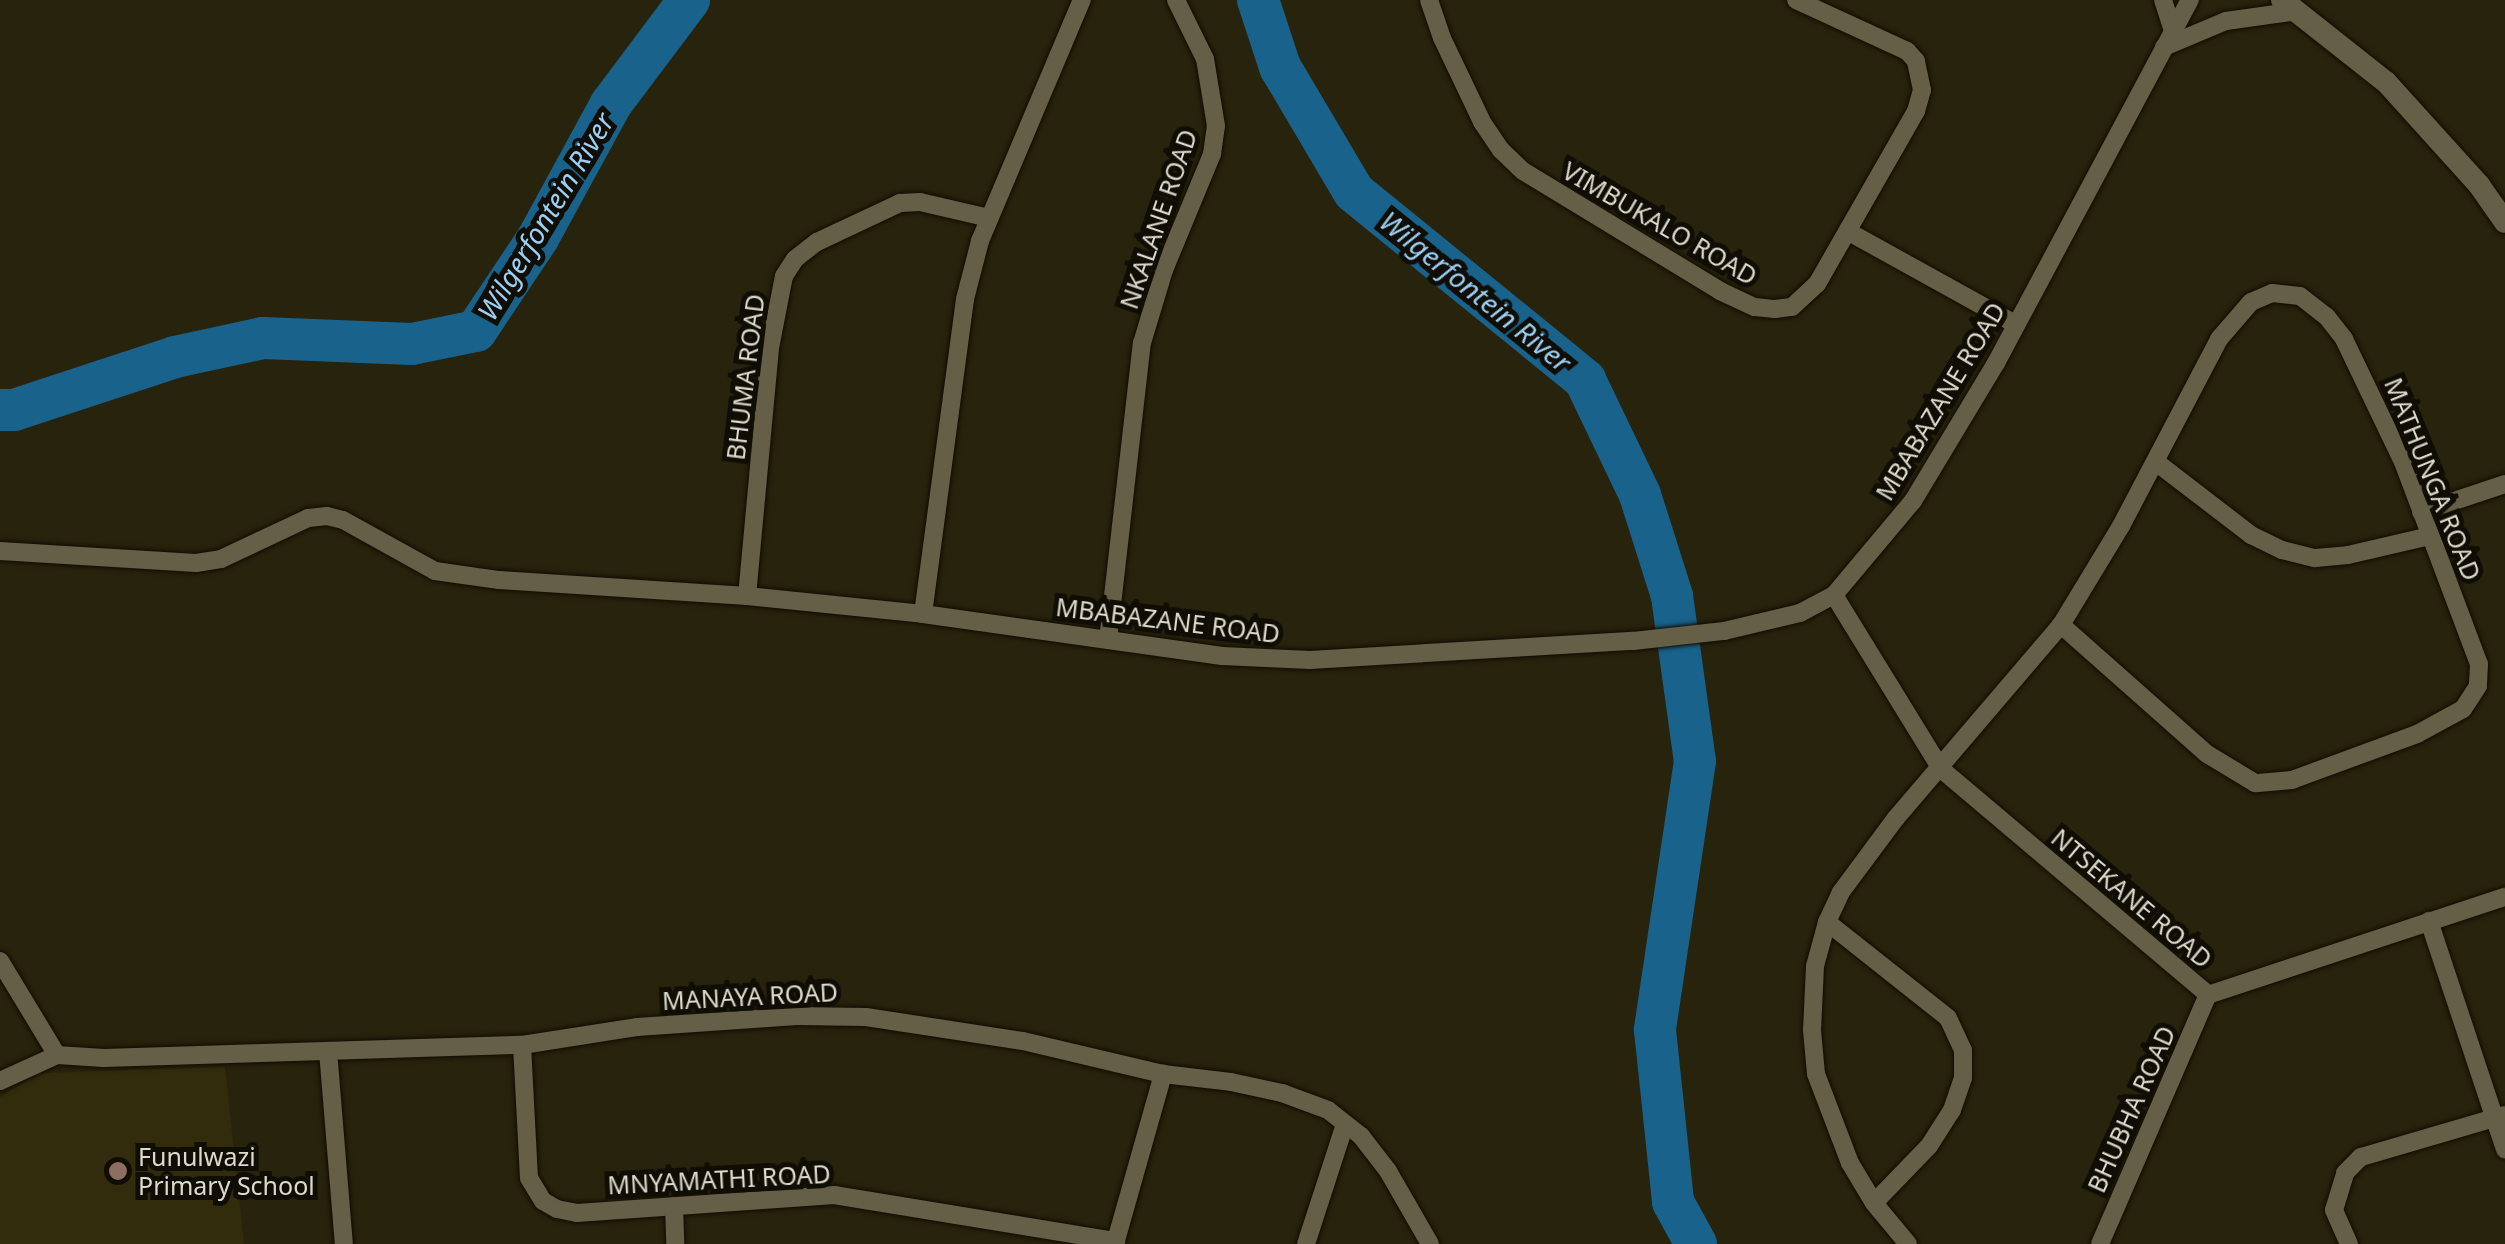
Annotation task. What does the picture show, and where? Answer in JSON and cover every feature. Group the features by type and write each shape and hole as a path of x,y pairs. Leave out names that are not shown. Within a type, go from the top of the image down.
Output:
{"street":[{"path":"924,614 964,299 990,218 1057,51 1082,0"},
{"name":"NKALANE ROAD","path":"1108,640 1142,343 1164,270 1212,154 1216,126 1205,59 1176,0"},
{"name":"VIMBUKALO ROAD","path":"1429,0 1442,38 1501,150 1565,200 1720,291 1754,306 1792,306 1817,284 1916,111 1921,74 1908,50 1796,0"},
{"path":"2163,0 2173,30"},
{"name":"MBABAZANE ROAD","path":"0,551 196,563 221,559 308,518 327,516 344,520 435,570 499,580 746,596 924,614 1222,656 1310,660 1724,632 1800,613 1834,595 1913,500 2015,324 2190,0"},
{"path":"2164,48 2226,22 2289,6 2386,82 2467,172 2505,222"},
{"name":"BHUMA ROAD","path":"746,596 772,332 780,288 795,259 817,242 900,203 920,202 990,218"},
{"path":"1849,232 2015,324"},
{"name":"MATHUNGA ROAD","path":"1908,1244 1874,1203 1828,1116 1816,1074 1812,1030 1815,966 1827,922 1859,865 2060,625 2156,462 2219,338 2238,314 2272,292 2288,292 2315,306 2344,339 2372,391 2479,664 2478,686 2471,700 2449,719 2417,734 2292,780 2255,784 2236,775 2060,625"},
{"path":"2156,462 2250,535 2282,550 2315,558 2348,555 2430,536"},
{"path":"2421,512 2505,484"},
{"name":"NTSEKANE ROAD","path":"1834,595 1942,768 2208,995 2505,897"},
{"path":"2430,921 2499,1116 2505,1150"},
{"path":"1827,922 1948,1018 1963,1050 1963,1078 1952,1110 1929,1146 1874,1203"},
{"path":"0,961 57,1055"},
{"name":"BHUBHA ROAD","path":"2100,1244 2208,995"},
{"name":"MANAYA ROAD","path":"0,1081 57,1055 522,1045 637,1027 797,1016 866,1017 1024,1041 1163,1074 1282,1093 1328,1110 1388,1171 1430,1244"},
{"name":"MNYAMATHI ROAD","path":"522,1045 524,1151 529,1178 543,1201 576,1213 834,1195 1116,1243"},
{"path":"328,1051 344,1244"},
{"path":"1116,1243 1163,1074"},
{"path":"2350,1244 2334,1210 2345,1172 2361,1157 2499,1116"},
{"path":"1306,1244 1345,1124"},
{"path":"674,1206 675,1244"}],"shaded area":[{"name":"Funulwazi Primary School","path":"225,1067 244,1244 0,1244 0,1097 40,1073"}],"waterway":[{"name":"Wilgerfontein River","path":"0,410 14,410 175,357 263,338 412,344 476,331 538,238 611,104 689,0"},
{"name":"Wilgerfontein River","path":"1258,0 1280,67 1354,192 1585,380 1640,495 1672,596 1695,761 1655,1030 1673,1202 1696,1244"}],"place":[{"name":"Funulwazi Primary School","path":"118,1171"}]}
